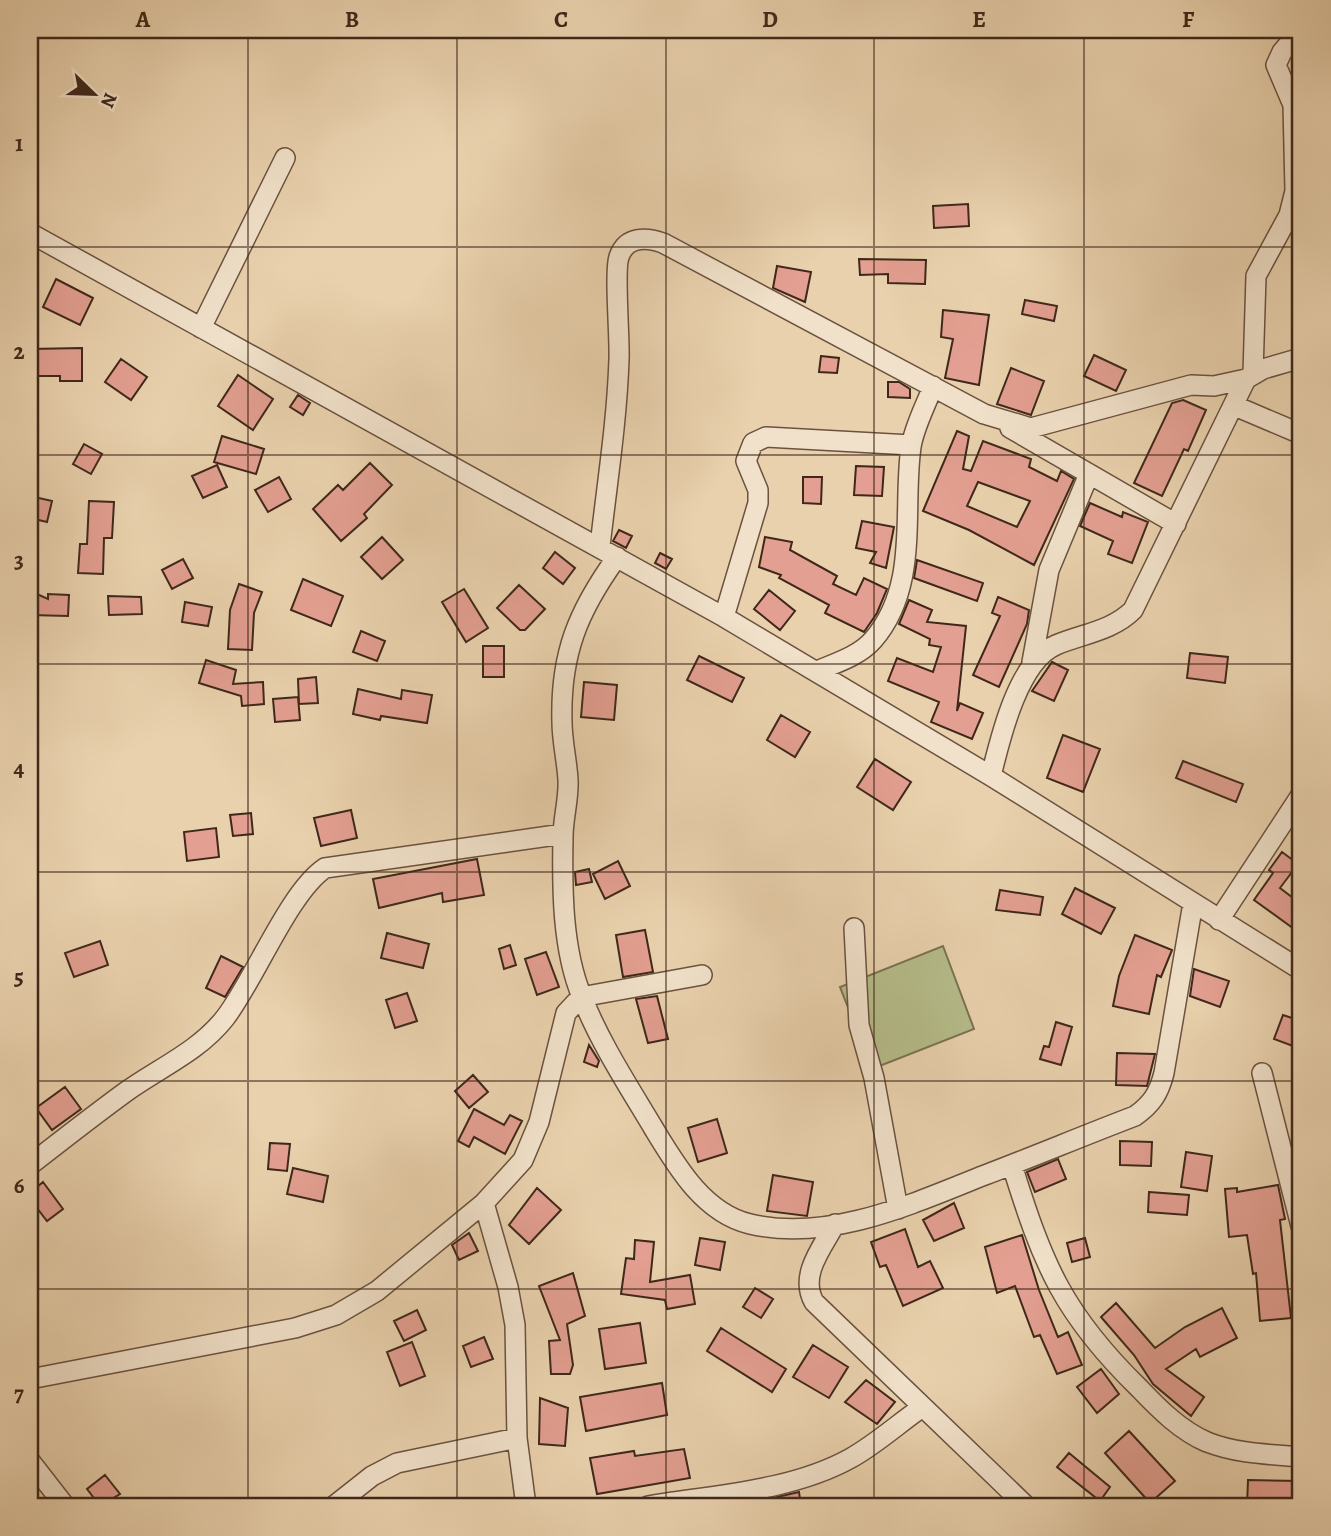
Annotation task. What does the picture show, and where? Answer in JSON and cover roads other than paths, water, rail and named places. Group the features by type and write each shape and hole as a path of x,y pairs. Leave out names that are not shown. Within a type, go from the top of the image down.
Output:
{"street":[{"path":"1032,662 1054,646 1124,619 1141,598 1250,376 1256,276 1289,215 1296,191 1293,105 1276,65 1282,52 1301,30"},
{"path":"201,328 285,158"},
{"path":"30,233 724,617 991,776 1301,970"},
{"path":"600,546 617,399 619,256 631,241 647,238 663,243 999,421 1176,524"},
{"path":"999,421 1031,428 1191,385 1214,386 1301,358"},
{"path":"817,671 846,659 872,641 888,614 899,587 907,550 911,445 933,386"},
{"path":"1235,406 1301,434"},
{"path":"724,617 758,503 758,490 746,461 753,443 766,437 911,445"},
{"path":"991,776 1008,718 1032,662 1049,570 1089,474"},
{"path":"617,557 590,595 566,652 562,725 568,782 562,834 568,933 581,997 626,1082 679,1170 695,1190 724,1213 748,1224 773,1228 835,1224 898,1209 1135,1116 1156,1097 1167,1059 1193,903"},
{"path":"1219,920 1301,795"},
{"path":"30,1165 129,1090 182,1057 225,1018 299,897 314,876 325,868 562,834"},
{"path":"854,928 859,1025 874,1078 898,1209"},
{"path":"30,1379 295,1328 335,1315 377,1292 484,1203 508,1179 532,1140 546,1098 566,1013 581,997 702,975"},
{"path":"1262,1073 1301,1226"},
{"path":"1012,1165 1047,1267 1087,1334 1112,1363 1188,1433 1208,1442 1254,1455 1301,1454"},
{"path":"484,1203 513,1314 517,1438 526,1506"},
{"path":"835,1224 811,1268 808,1292 814,1302 921,1408 1026,1506"},
{"path":"648,1506 798,1479 825,1470 852,1457 921,1408"},
{"path":"334,1506 372,1476 397,1464 517,1438"},
{"path":"30,1461 65,1506"}]}
